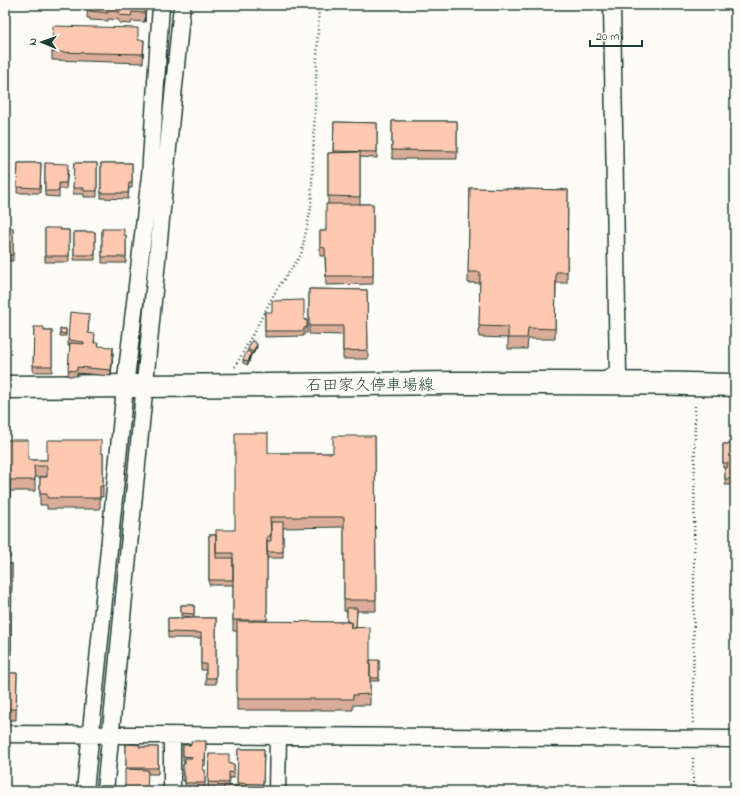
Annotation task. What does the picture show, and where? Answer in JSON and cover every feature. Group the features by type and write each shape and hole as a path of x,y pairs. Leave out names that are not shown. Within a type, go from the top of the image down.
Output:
{"main road":[{"name":"石田家久停車場線","path":"5,388 600,382 735,385"}],"street":[{"path":"105,791 135,387 161,5"},
{"path":"86,791 90,735 182,5"},
{"path":"600,382 618,374 612,5"},
{"path":"5,734 693,740 735,739"},
{"path":"172,736 172,791"},
{"path":"277,791 278,736"}],"path":[{"path":"225,385 277,290 301,255 311,208 319,5"},
{"path":"693,791 695,384"}],"building":[{"path":"88,5 146,5 145,13 132,12 131,16 119,15 120,12 108,11 108,13 90,11 91,10 87,9"},
{"path":"53,26 138,28 138,40 144,40 143,54 52,52"},
{"path":"392,121 457,121 457,151 392,150"},
{"path":"334,122 377,123 377,152 333,151"},
{"path":"360,152 360,197 328,196 328,153"},
{"path":"5,162 9,162 8,188 5,188"},
{"path":"18,163 41,163 40,188 17,187"},
{"path":"45,163 68,164 66,183 59,183 59,191 45,191"},
{"path":"74,163 97,163 97,191 84,191 84,188 73,188"},
{"path":"101,163 132,163 132,183 129,183 128,193 101,193"},
{"path":"470,188 568,190 567,272 556,272 555,329 528,328 527,338 508,338 508,327 479,326 480,272 468,272"},
{"path":"326,204 373,204 373,276 326,276 325,248 320,247 320,231 326,231"},
{"path":"5,226 8,226 8,228 13,228 13,255 5,255"},
{"path":"45,228 61,228 60,230 69,230 69,256 45,256"},
{"path":"102,229 124,229 124,235 126,235 126,257 102,257"},
{"path":"74,232 95,232 95,255 74,255"},
{"path":"309,289 367,290 368,350 343,351 343,326 309,326"},
{"path":"304,300 304,320 307,320 307,327 304,328 304,331 265,331 265,312 272,312 272,301"},
{"path":"70,312 89,314 88,333 95,334 94,343 99,343 98,346 113,347 111,370 77,367 77,371 68,370 70,343 84,344 84,342 68,340"},
{"path":"34,327 44,327 44,331 52,331 52,366 33,366"},
{"path":"60,329 66,329 66,334 60,333"},
{"path":"252,340 257,344 253,352 248,349"},
{"path":"247,351 251,353 248,362 243,360"},
{"path":"235,433 268,433 268,453 333,453 333,436 375,436 376,600 344,600 344,517 270,517 271,536 267,536 267,620 233,620 233,553 216,553 216,530 235,530"},
{"path":"5,440 28,440 28,460 47,460 47,440 101,440 101,453 103,453 103,486 100,486 100,498 47,498 47,494 40,494 40,477 47,477 47,466 34,466 35,480 10,480 10,547 5,547"},
{"path":"723,444 735,444 735,479 725,479 725,468 727,468 728,463 723,463"},
{"path":"271,522 283,522 283,552 267,552 267,541 271,541"},
{"path":"209,535 216,535 216,558 233,558 233,580 209,580"},
{"path":"5,564 12,564 11,650 8,650 7,668 5,668"},
{"path":"181,605 194,605 194,614 181,613"},
{"path":"347,608 357,608 356,628 351,628 351,622 347,622"},
{"path":"168,618 216,618 216,678 206,678 206,664 201,664 201,633 168,632"},
{"path":"237,621 351,622 351,628 370,627 370,694 353,695 353,699 237,699"},
{"path":"370,660 379,660 379,678 370,678"},
{"path":"5,673 17,673 16,709 5,709"},
{"path":"191,741 206,741 205,760 203,760 205,783 185,783 185,776 183,776 183,764 185,764 185,758 192,757 183,756 183,745 191,745"},
{"path":"126,744 140,745 139,747 158,747 158,768 126,768"},
{"path":"238,749 264,749 263,784 237,783"},
{"path":"209,754 229,754 229,764 234,764 234,773 229,772 229,783 208,782"},
{"path":"125,769 148,770 147,791 125,791"},
{"path":"224,786 250,786 252,787 252,791 224,791"},
{"path":"220,790 220,791 189,791"}]}
